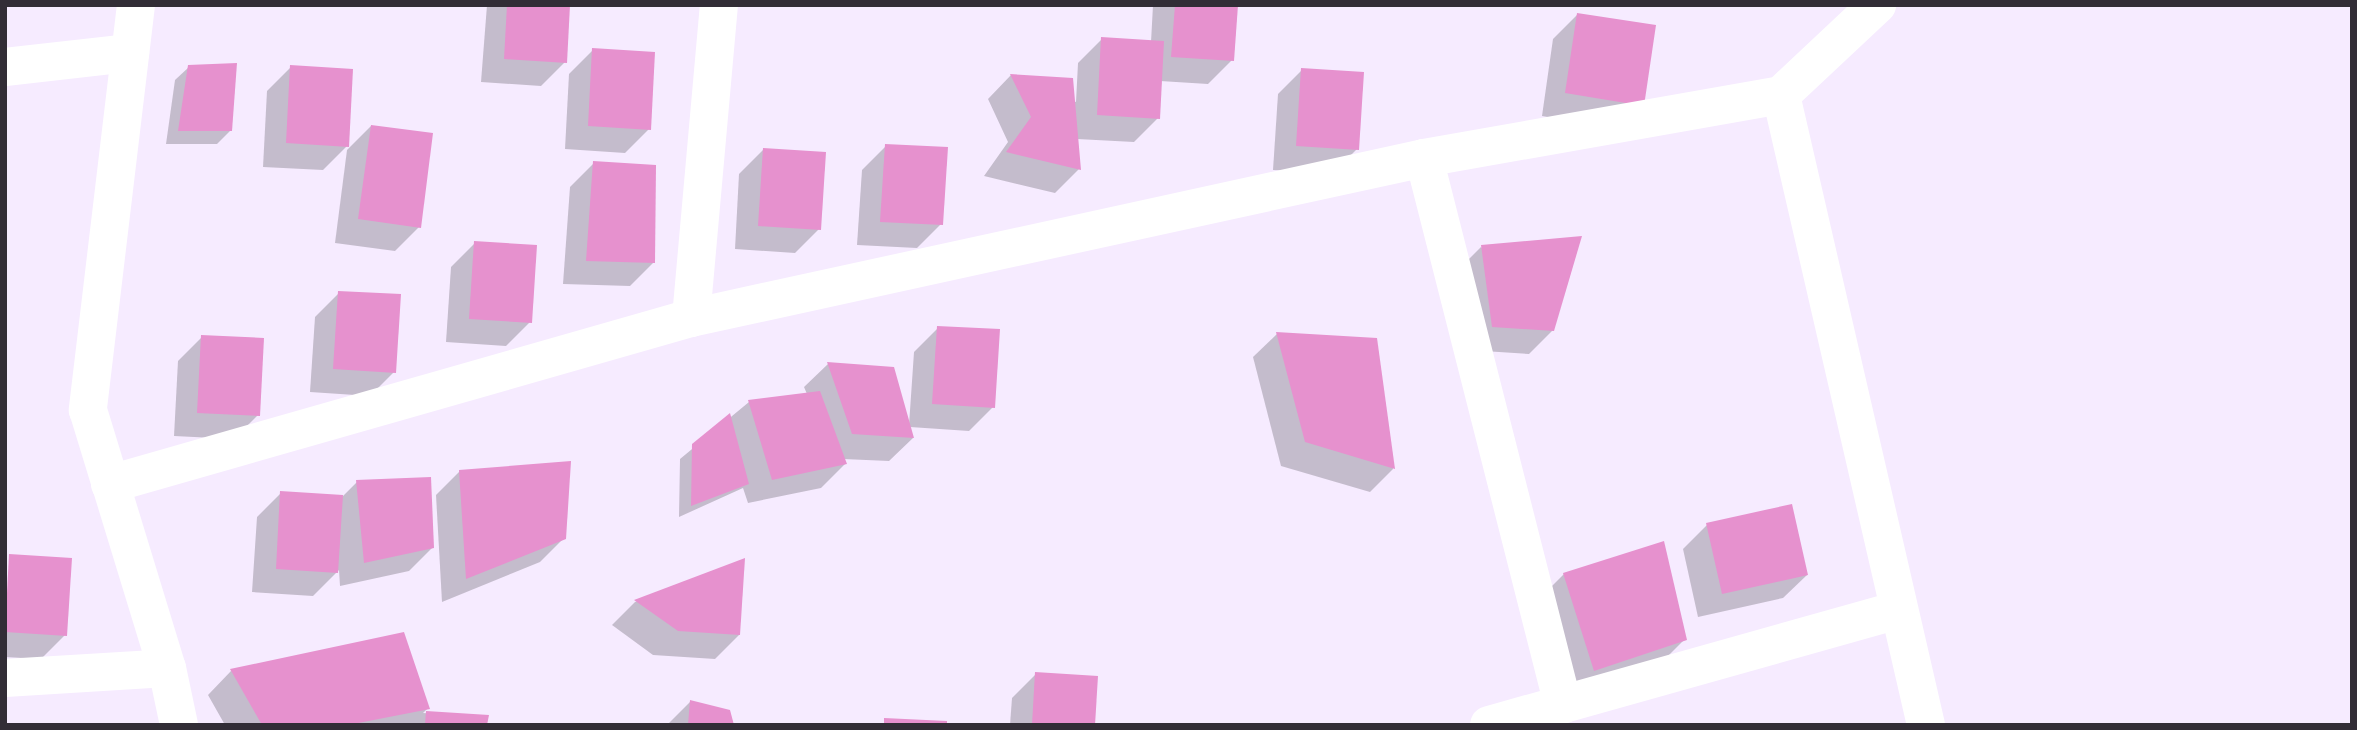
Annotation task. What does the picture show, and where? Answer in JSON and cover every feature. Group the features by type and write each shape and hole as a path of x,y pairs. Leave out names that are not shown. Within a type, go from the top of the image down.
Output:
{"street":[{"path":"136,5 90,351 88,410 167,668 179,725"},
{"path":"691,318 719,5"},
{"path":"110,484 691,318 1424,158 1781,95 1877,5"},
{"path":"5,67 130,53"},
{"path":"1781,95 1926,725"},
{"path":"1424,158 1563,705"},
{"path":"1489,725 1898,610"},
{"path":"5,678 167,668"}],"building":[{"path":"507,5 570,5 567,63 504,59"},
{"path":"1175,5 1238,5 1234,61 1171,57"},
{"path":"1577,13 1656,25 1644,106 1565,93"},
{"path":"1101,37 1164,41 1160,119 1097,115"},
{"path":"592,48 655,52 651,130 588,126"},
{"path":"237,63 232,131 178,131 188,65"},
{"path":"290,65 353,69 349,147 286,143"},
{"path":"1301,68 1364,72 1359,150 1296,146"},
{"path":"1010,74 1073,78 1081,170 1006,152 1031,117"},
{"path":"371,125 433,133 421,228 358,219"},
{"path":"885,144 948,147 943,225 880,222"},
{"path":"763,148 826,152 821,230 758,226"},
{"path":"593,161 656,165 655,263 586,261"},
{"path":"1582,236 1554,331 1492,327 1481,245"},
{"path":"474,241 537,245 532,323 469,319"},
{"path":"338,291 401,294 396,373 333,369"},
{"path":"937,326 1000,329 995,408 932,404"},
{"path":"1276,332 1377,338 1395,469 1305,442"},
{"path":"201,335 264,338 260,416 197,413"},
{"path":"827,362 894,367 914,438 852,434"},
{"path":"820,391 847,464 772,480 748,400"},
{"path":"730,413 749,484 691,506 692,444"},
{"path":"571,461 566,539 466,579 459,470"},
{"path":"431,477 434,548 364,563 356,480"},
{"path":"280,491 343,495 338,573 276,569"},
{"path":"1792,504 1808,575 1722,594 1706,523"},
{"path":"1664,541 1687,640 1594,671 1563,573"},
{"path":"9,554 72,558 67,636 5,632"},
{"path":"745,558 740,635 678,631 634,600"},
{"path":"404,632 430,709 348,725 262,725 230,669"},
{"path":"1035,672 1098,676 1095,725 1032,725"},
{"path":"690,700 730,710 734,725 688,725"},
{"path":"426,711 489,715 487,725 425,725"},
{"path":"884,718 947,721 947,725 884,725"}]}
